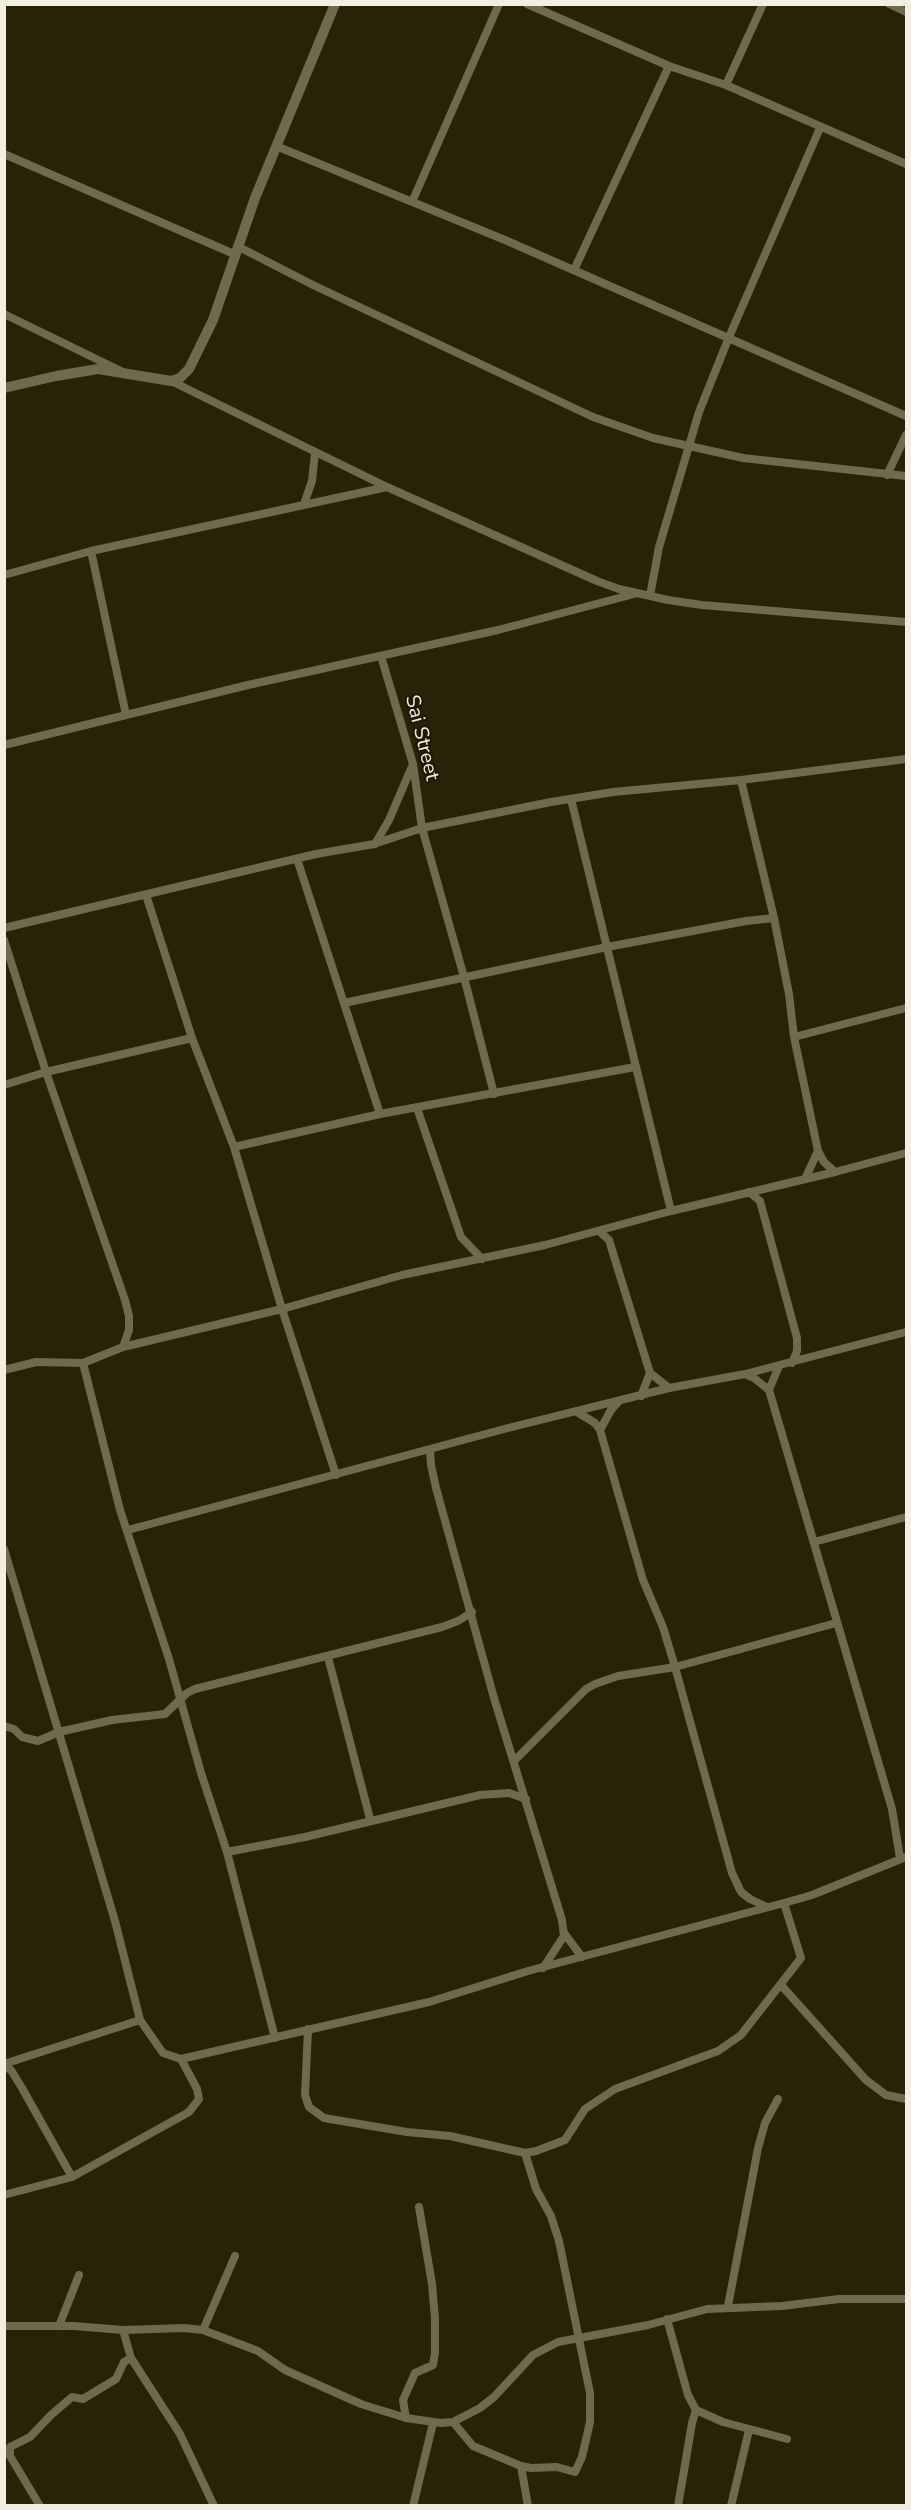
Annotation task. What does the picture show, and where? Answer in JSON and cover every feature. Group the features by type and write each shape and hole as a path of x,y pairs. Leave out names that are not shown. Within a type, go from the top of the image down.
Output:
{"street":[{"path":"171,381 184,374 196,358 218,307 236,250 276,146 335,4"},
{"path":"412,202 499,4"},
{"path":"527,4 669,66 726,85 906,164"},
{"path":"726,85 763,4"},
{"path":"889,4 906,12"},
{"path":"574,270 669,66"},
{"path":"650,597 659,547 699,411 820,128"},
{"path":"276,146 574,270 906,416"},
{"path":"4,154 236,250 469,357 593,417 688,448 743,458 906,476"},
{"path":"4,314 121,371 146,378 171,381 387,487 597,581 650,597 702,605 906,622"},
{"path":"4,388 90,370 121,371"},
{"path":"887,475 906,435"},
{"path":"304,504 312,481 315,453"},
{"path":"4,575 91,551 387,487"},
{"path":"91,551 126,715"},
{"path":"4,745 498,630 638,593"},
{"name":"Sai Street","path":"381,656 413,764 422,828 494,1094"},
{"path":"4,928 297,859 375,844 422,828 571,799 613,792 741,780 906,759"},
{"path":"375,844 389,820 413,764"},
{"path":"741,780 774,918 789,994 794,1037 818,1151 824,1162 835,1172"},
{"path":"571,799 671,1211"},
{"path":"297,859 380,1114"},
{"path":"146,895 192,1038 234,1147 282,1309 336,1475"},
{"path":"344,1003 607,946 774,918"},
{"path":"4,940 46,1072 125,1300 129,1316 129,1330 123,1347"},
{"path":"794,1037 906,1008"},
{"path":"4,1084 192,1038"},
{"path":"234,1147 380,1114 635,1067"},
{"path":"417,1108 461,1238 482,1259"},
{"path":"805,1179 818,1151"},
{"path":"4,1370 36,1362 83,1363 123,1347 282,1309 402,1275 482,1259 599,1231 906,1153"},
{"path":"749,1192 760,1201 797,1338 797,1352 792,1363"},
{"path":"599,1231 609,1240 650,1373 669,1388"},
{"path":"128,1530 669,1388 792,1363 906,1332"},
{"path":"83,1363 118,1501 227,1852 276,2038"},
{"path":"769,1390 779,1366"},
{"path":"641,1396 650,1373"},
{"path":"4,1549 115,1921 140,2020 163,2053 181,2059 429,2002 582,1957 812,1895 903,1857 892,1809 769,1390 745,1374"},
{"path":"600,1430 619,1401"},
{"path":"577,1412 595,1423 600,1430 643,1580 663,1627 675,1667 732,1872 741,1892 767,1907"},
{"path":"430,1449 430,1465 436,1488 564,1933 582,1957"},
{"path":"814,1542 906,1517"},
{"path":"4,1726 14,1729 22,1737 38,1741 59,1732 112,1720 165,1714 195,1689 442,1627 472,1612"},
{"path":"514,1761 586,1689 618,1676 675,1667 837,1623"},
{"path":"328,1657 370,1819"},
{"path":"227,1852 305,1837 370,1819 480,1795 509,1793 526,1799"},
{"path":"308,2029 305,2095 309,2107 316,2114 333,2121 407,2133 450,2136 525,2153 565,2140 585,2109 615,2089 711,2054 741,2035 801,1958 784,1903"},
{"path":"543,1968 556,1951 564,1933"},
{"path":"781,1985 866,2080 886,2095 906,2099"},
{"path":"4,2065 140,2020"},
{"path":"4,2195 72,2177 189,2112 199,2099 197,2089 181,2059"},
{"path":"4,2065 11,2070 22,2088 72,2177"},
{"path":"728,2306 758,2148 765,2122 778,2099"},
{"path":"453,2422 473,2446 521,2466 557,2467 575,2472 582,2457 590,2422 590,2393 559,2241 551,2216 536,2189 525,2153"},
{"path":"406,2418 403,2400 415,2373 433,2365 435,2352 433,2295 419,2207"},
{"path":"203,2330 235,2256"},
{"path":"59,2326 79,2275"},
{"path":"4,2326 97,2326 123,2330 184,2328 203,2330 258,2351 285,2370 361,2404 406,2418 453,2422 480,2408 494,2397 533,2355 558,2342 728,2306 782,2306 839,2299 906,2299"},
{"path":"667,2319 688,2395 696,2410 749,2430 787,2439"},
{"path":"123,2330 131,2358 180,2434 214,2505"},
{"path":"40,2505 10,2456 7,2447 30,2437 72,2397 83,2399 116,2379 124,2362 131,2358"},
{"path":"678,2505 696,2410"},
{"path":"413,2505 433,2422"},
{"path":"731,2505 749,2430"},
{"path":"521,2466 528,2505"}]}
